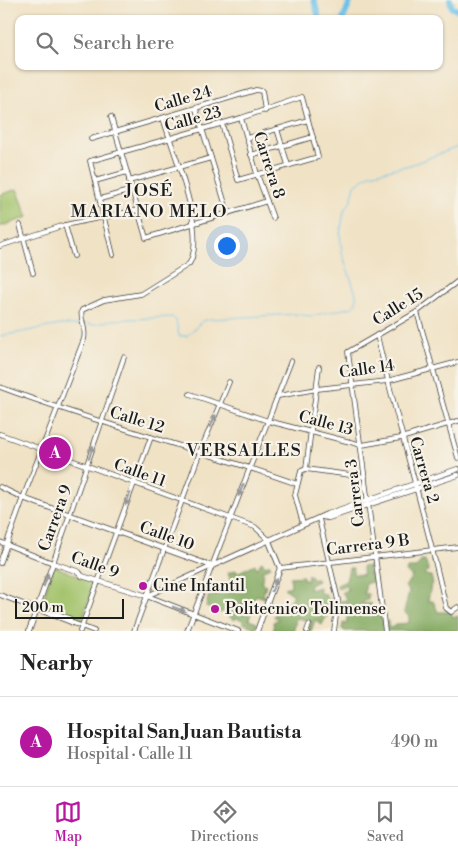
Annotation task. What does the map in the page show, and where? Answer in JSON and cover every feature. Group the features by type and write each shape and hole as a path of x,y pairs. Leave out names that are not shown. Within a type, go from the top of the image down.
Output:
{"main road":[{"path":"415,486 458,469"},
{"path":"415,486 458,475"},
{"name":"Calle 10","path":"24,498 212,566 303,524 321,518 328,518 415,486"},
{"path":"0,563 24,498"},
{"path":"257,631 280,568 268,539"},
{"name":"Calle 9","path":"53,563 79,572 82,576 146,596 238,631"},
{"name":"Carrera 9","path":"28,631 53,563"}],"street":[{"name":"Calle 24","path":"92,139 256,90 262,91 265,111"},
{"name":"Calle 23","path":"95,181 90,161 222,124 302,97 308,120"},
{"path":"196,109 228,214"},
{"path":"111,117 146,238 267,201"},
{"path":"24,498 43,451 56,408 73,369 86,330 80,316 82,310 104,300 129,297 147,291 189,264 193,258 195,223 163,118"},
{"name":"Carrera 8","path":"241,118 257,174 273,218"},
{"path":"222,124 238,180 318,156 308,120 247,138"},
{"path":"277,129 288,165"},
{"path":"252,155 313,136"},
{"path":"129,181 211,158"},
{"path":"113,255 95,181 127,172"},
{"path":"100,199 132,190"},
{"path":"0,246 65,225 138,210"},
{"path":"20,225 33,273"},
{"path":"65,225 74,256"},
{"name":"Calle 15","path":"348,352 417,312 458,283"},
{"path":"417,312 458,458"},
{"name":"Carrera 2","path":"377,335 401,438 433,550 446,608 449,611 458,607"},
{"name":"Carrera 3","path":"348,352 386,631"},
{"name":"Carrera 9","path":"53,563 124,356"},
{"path":"187,631 291,361"},
{"name":"Calle 14","path":"278,396 317,389 388,381 458,362"},
{"path":"306,469 319,367"},
{"path":"134,631 200,452 229,382"},
{"name":"Calle 12","path":"0,387 56,408 250,467 297,484"},
{"name":"Calle 13","path":"190,394 268,421 362,445 401,438 458,421"},
{"name":"Calle 11","path":"0,434 182,502 255,527 268,539"},
{"path":"81,629 151,437"},
{"path":"303,524 295,495 301,471 306,469 365,477"},
{"name":"Calle 10","path":"0,487 24,498"},
{"path":"321,518 328,562 338,600 334,631"},
{"name":"Calle 9","path":"0,542 53,563"},
{"name":"Carrera 9 B","path":"280,568 458,547"},
{"path":"146,596 212,566"},
{"path":"0,595 72,623 81,629 94,631"},
{"path":"307,631 309,625"}],"green space":[{"path":"17,189 28,217 0,227 0,195"},
{"path":"262,561 265,566 270,564 271,567 261,571 264,573 261,583 266,585 263,595 268,597 267,599 256,595 251,605 245,602 241,610 246,615 249,608 252,610 249,620 257,623 255,631 255,628 243,623 243,620 236,618 235,620 228,616 229,613 224,610 222,613 206,607 209,593 213,594 215,584 231,583 228,573 236,570 237,573 255,564 257,569"},
{"path":"421,561 425,561 429,571 425,572 425,575 431,576 433,584 431,584 428,601 433,601 438,612 451,612 453,617 458,616 458,631 386,631 387,620 391,628 396,624 409,623 409,617 404,612 409,591 405,587 412,576 406,572 407,568 416,568"},
{"path":"54,566 95,583 81,622 74,620 63,612 40,608"},
{"path":"369,566 368,574 374,574 376,582 366,583 364,594 368,594 368,600 363,601 363,604 371,603 372,610 381,610 384,631 345,631 342,629 343,623 347,624 347,614 349,615 350,610 344,610 342,613 339,612 340,601 347,600 342,592 348,590 346,586 338,589 337,585 346,581 349,568 353,568 353,574 363,575 362,567"},
{"path":"308,574 311,576 311,579 317,579 318,581 310,585 309,590 319,587 320,593 326,594 327,599 336,599 332,609 322,625 315,620 311,631 307,631 311,621 296,618 294,630 274,631 273,622 278,618 274,617 275,612 287,611 285,605 294,595 284,588 291,586 290,577 303,576 303,579 307,581"}],"waterway":[{"path":"314,0 318,15"},
{"path":"345,15 351,0"},
{"path":"450,0 452,8 458,10"},
{"path":"87,323 92,325 112,320 172,317 176,320 179,336 187,336 202,321 211,319 296,314 311,316 353,307 356,302 356,294 342,253 340,234 344,211 351,201 355,185 370,174 410,165 458,147"},
{"path":"0,336 60,325 81,325"}],"place":[{"name":"Hospital San Juan Bautista","path":"55,453"},
{"name":"Cine Infantil","path":"143,586"},
{"name":"Politecnico Tolimense","path":"215,609"}],"district":[{"name":"JOSÉ MARIANO MELO","path":"149,200"},
{"name":"VERSALLES","path":"244,450"}]}
